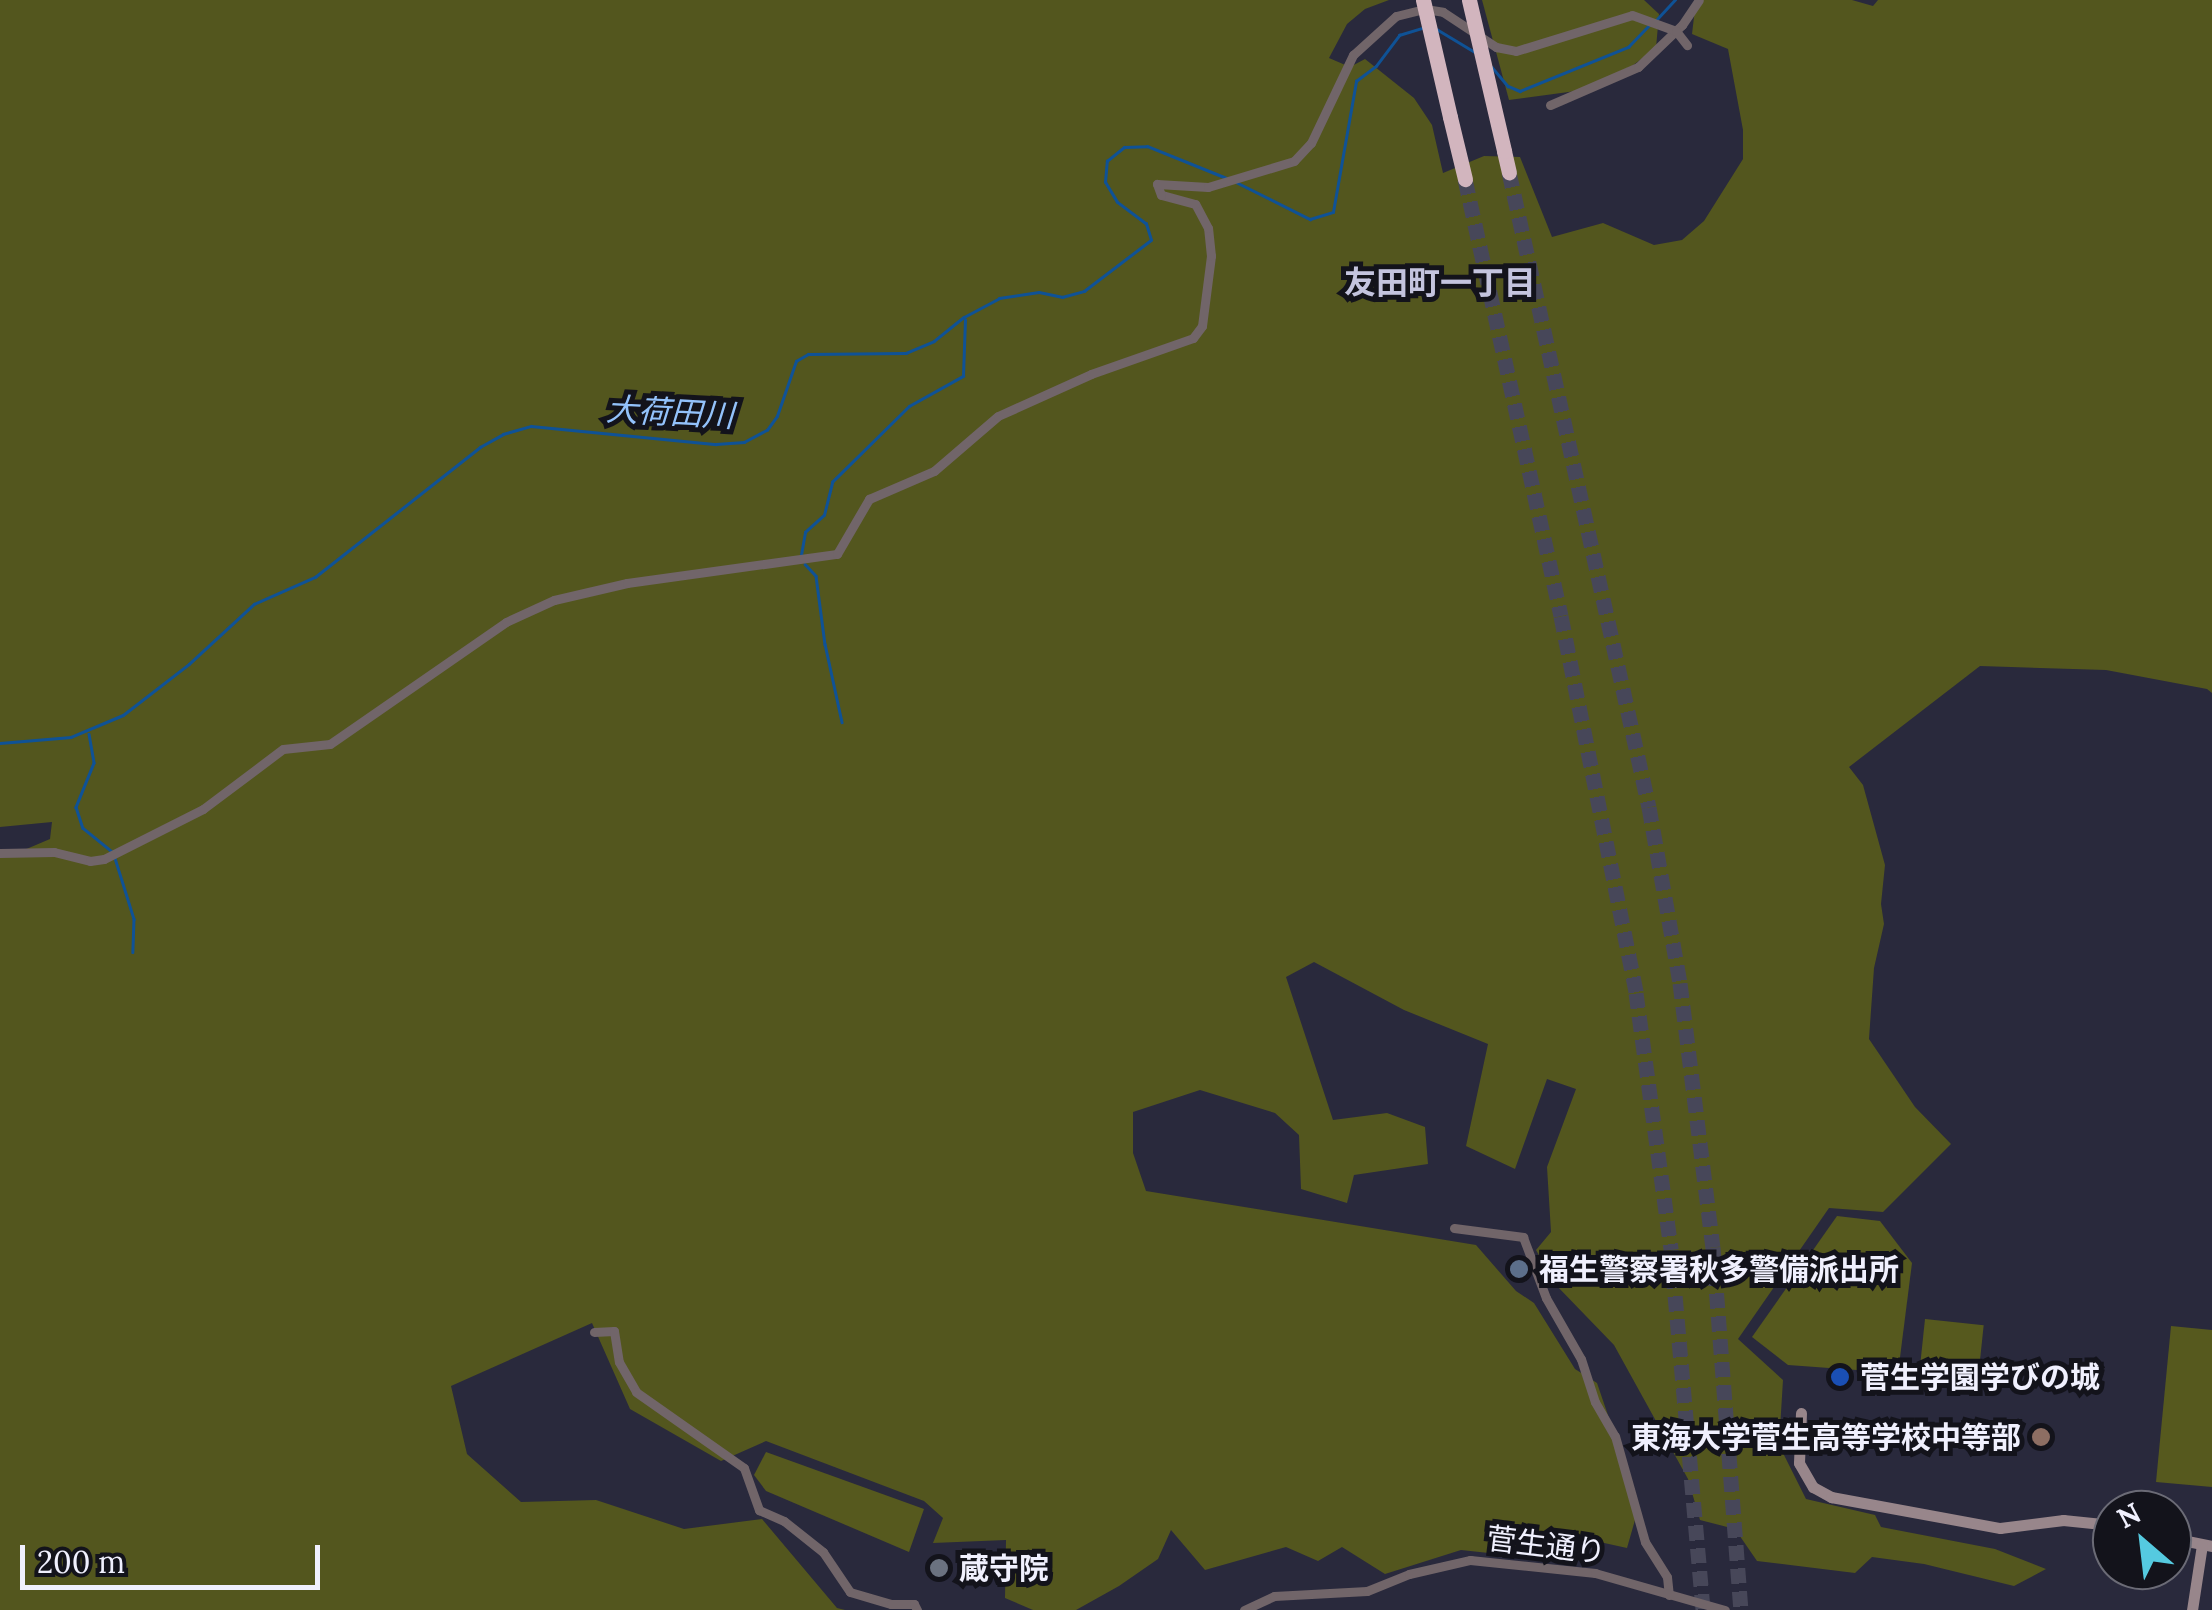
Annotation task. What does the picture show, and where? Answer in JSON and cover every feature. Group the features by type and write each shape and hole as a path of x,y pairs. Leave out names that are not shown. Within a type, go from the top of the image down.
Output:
{"highway":[{"path":"1423,0 1464,179"},
{"path":"1469,0 1509,172"}],"street":[{"path":"1550,104 1638,67 1699,0"},
{"path":"0,853 54,852 96,862 109,857 202,809 284,749 330,744 506,622 554,600 626,583 836,554 869,499 934,472 998,416 1091,374 1193,338 1202,326 1210,256 1208,228 1196,204 1161,195 1155,188 1165,182 1217,184 1286,165 1304,152 1352,55 1375,30 1406,12 1443,12 1508,51 1632,15 1672,30 1686,45"},
{"path":"1454,1228 1523,1237 1546,1298 1581,1359 1595,1402 1616,1436 1645,1542 1667,1578 1669,1595"},
{"path":"594,1332 614,1332 619,1362 636,1392 744,1468 760,1510 784,1521 822,1552 850,1592 891,1604 914,1604 917,1610"},
{"path":"1801,1412 1799,1464 1813,1487 1831,1497 2000,1528 2063,1520 2092,1523"},
{"path":"2192,1610 2207,1546"},
{"name":"菅生通り","path":"1244,1610 1274,1596 1366,1591 1420,1571 1470,1560 1594,1573 1725,1610"}],"green space":[{"path":"0,0 1389,0 1365,9 1347,24 1329,58 1350,67 1365,59 1414,98 1432,125 1443,173 1484,156 1520,157 1552,237 1603,223 1654,245 1682,240 1704,221 1743,159 1743,130 1728,49 1692,34 1696,0 1852,0 1873,6 1878,0 2212,0 2212,693 2106,670 1980,666 1849,767 1863,785 1885,865 1881,904 1884,924 1874,968 1869,1039 1915,1107 1951,1144 1883,1212 1829,1208 1738,1339 1783,1380 1779,1445 1806,1499 1875,1515 1881,1527 1995,1549 2046,1569 2014,1586 1924,1564 1872,1557 1855,1573 1757,1561 1735,1529 1700,1520 1688,1479 1614,1345 1556,1285 1536,1250 1551,1232 1547,1167 1576,1089 1547,1079 1515,1169 1466,1146 1488,1044 1404,1010 1314,962 1286,977 1333,1120 1387,1113 1425,1127 1428,1164 1354,1175 1347,1203 1301,1189 1299,1135 1275,1113 1200,1090 1133,1112 1133,1153 1146,1191 1476,1245 1516,1291 1534,1303 1575,1369 1597,1383 1639,1506 1627,1548 1586,1539 1571,1562 1461,1550 1385,1574 1342,1547 1318,1561 1286,1547 1205,1570 1171,1530 1158,1559 1119,1586 1076,1610 1033,1610 1005,1598 1006,1540 933,1543 943,1518 924,1501 766,1441 721,1461 630,1409 592,1323 451,1386 467,1454 521,1502 596,1500 684,1529 762,1519 837,1608 845,1610 0,1610 0,849 17,853 50,839 52,822 0,827"},
{"path":"1482,0 1644,0 1659,14 1656,48 1632,66 1576,91 1509,100"},
{"path":"1837,1216 1880,1221 1912,1263 1898,1373 1788,1365 1752,1337"},
{"path":"1925,1319 1984,1325 1977,1385 1919,1379"},
{"path":"2171,1326 2212,1330 2212,1487 2156,1482"},
{"path":"766,1452 924,1509 909,1552 766,1491 754,1475"}],"waterway":[{"name":"大荷田川","path":"1657,19 1675,0"},
{"name":"大荷田川","path":"1492,67 1508,86 1520,91 1628,47 1650,24"},
{"name":"大荷田川","path":"1236,182 1310,219 1333,212 1356,81 1376,66 1399,35 1422,28"},
{"name":"大荷田川","path":"1435,28 1475,52"},
{"name":"大荷田川","path":"0,743 71,737 123,715 189,664 254,604 315,577 480,447 503,434 531,426 716,444 744,442 767,430 777,416 796,361 808,354 906,353 934,341 964,317 999,298 1039,292 1062,297 1084,291 1151,240 1146,224 1117,202 1105,182 1107,161 1124,147 1147,146 1229,179"},
{"path":"801,555 805,532 824,515 832,482 909,406 963,376 965,320"},
{"path":"805,564 816,576 825,644 842,722"},
{"path":"89,734 94,763 76,807 83,828 111,851"},
{"path":"115,858 134,919 133,952"}],"tunnel":[{"path":"1509,172 1649,807 1680,983 1713,1247 1741,1610"},
{"path":"1465,179 1561,616 1636,993 1671,1250 1703,1610"}],"place":[{"name":"福生警察署秋多警備派出所","path":"1519,1269"},
{"name":"菅生学園学びの城","path":"1840,1377"},
{"name":"東海大学菅生高等学校中等部","path":"2041,1437"},
{"name":"蔵守院","path":"939,1568"}],"district":[{"name":"友田町一丁目","path":"1440,283"}]}
